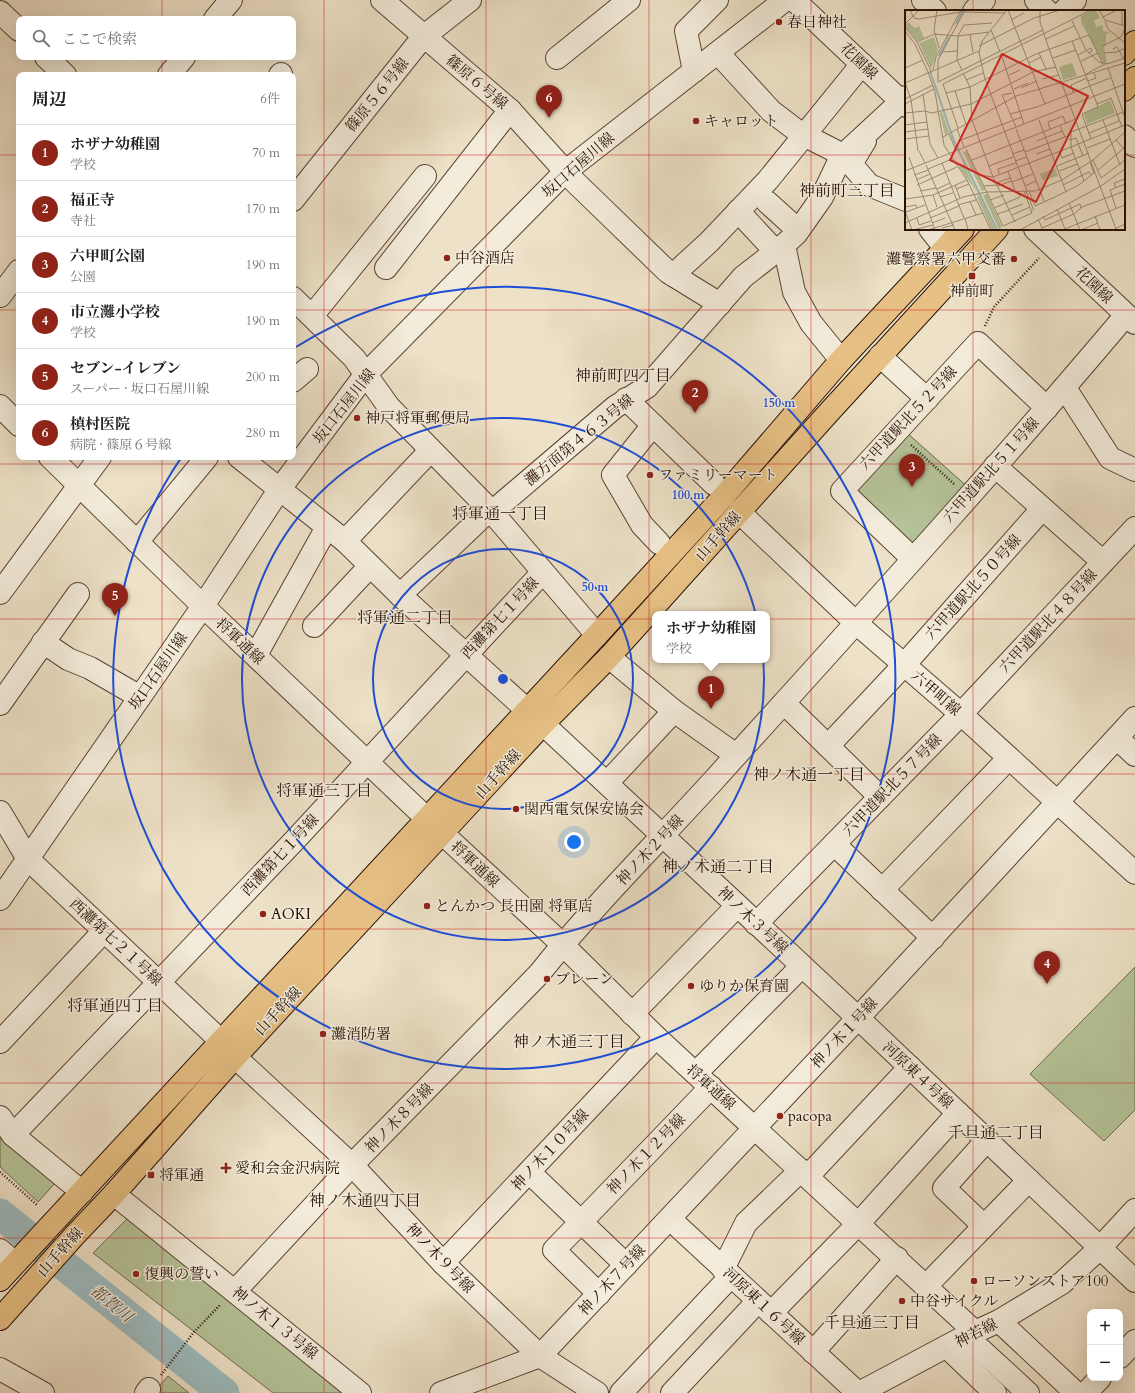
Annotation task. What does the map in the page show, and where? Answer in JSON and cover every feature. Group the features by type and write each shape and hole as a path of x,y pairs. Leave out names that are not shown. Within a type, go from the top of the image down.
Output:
{"main road":[{"path":"1125,53 1135,42"},
{"path":"1125,89 1135,78"},
{"name":"山手幹線","path":"0,1319 74,1236 114,1194 228,1049 330,926 427,818 597,636 724,496 841,360 962,230"},
{"name":"山手幹線","path":"0,1280 7,1256 55,1219 443,834 543,724 609,657 880,356 996,230"}],"street":[{"path":"218,16 231,0"},
{"name":"篠原６号線","path":"382,0 423,37 510,110 566,171 673,275 720,304"},
{"name":"篠原５６号線","path":"296,196 423,37 470,0"},
{"path":"557,58 629,0"},
{"path":"694,71 686,31 717,0"},
{"name":"坂口石屋川線","path":"0,899 204,606 279,490 365,375 566,171 785,0"},
{"name":"花園線","path":"794,0 905,102"},
{"path":"923,0 934,10"},
{"path":"975,10 984,0"},
{"path":"1036,0 1045,10"},
{"path":"1065,10 1076,0"},
{"path":"0,12 16,27"},
{"path":"718,53 771,111 804,134 843,154"},
{"path":"49,60 62,72"},
{"path":"172,72 182,60"},
{"path":"673,275 709,242 768,180 862,64"},
{"name":"灘方面第４６３号線","path":"400,595 482,517 492,512 615,407 647,387 743,277 780,248 798,230 822,197 843,154 870,129 905,102"},
{"path":"386,268 510,110"},
{"path":"870,129 869,136 851,164 869,185 905,200"},
{"path":"1125,137 1135,146"},
{"path":"312,316 424,176"},
{"path":"767,202 798,230"},
{"path":"738,211 780,248 794,292 811,323 841,360"},
{"path":"931,230 945,248"},
{"name":"花園線","path":"1036,230 1130,319"},
{"path":"0,296 16,275"},
{"path":"296,301 354,358 389,407 430,451 492,512 597,636"},
{"name":"六甲道駅北５１号線","path":"784,703 1065,388 1130,319"},
{"path":"978,343 1047,408"},
{"name":"六甲道駅北５２号線","path":"913,559 842,491 978,343"},
{"path":"880,356 927,399"},
{"path":"1065,388 1110,458 1135,470"},
{"path":"626,399 714,484"},
{"path":"0,406 16,422"},
{"path":"653,425 613,475 642,525 659,543"},
{"path":"345,541 430,451"},
{"name":"将軍通線","path":"53,460 443,834 562,944 656,1037 926,1286 982,1329 1058,1393"},
{"path":"0,593 98,460"},
{"path":"137,542 205,460"},
{"path":"243,460 345,541 400,595 527,710"},
{"path":"995,466 1103,562"},
{"name":"六甲道駅北５０号線","path":"828,746 904,665 1042,509"},
{"name":"六甲町線","path":"739,512 856,624 961,714 1135,873"},
{"path":"256,656 327,527"},
{"name":"六甲道駅北４８号線","path":"961,714 1135,528"},
{"path":"314,626 370,566"},
{"name":"西灘第七１号線","path":"13,1134 294,841 465,654 543,572"},
{"path":"0,704 78,594"},
{"path":"43,642 68,659 90,668 140,698"},
{"path":"609,657 674,711 736,756"},
{"path":"784,703 880,797"},
{"name":"神ノ木２号線","path":"562,944 664,836 784,703"},
{"path":"607,783 674,711"},
{"name":"六甲道駅北５７号線","path":"933,938 834,844 961,714"},
{"name":"神ノ木１号線","path":"756,1128 1135,718"},
{"name":"神ノ木３号線","path":"543,724 858,1018"},
{"path":"1117,738 1135,755"},
{"path":"882,890 1009,758"},
{"name":"西灘第七２１号線","path":"0,812 28,859 228,1049"},
{"path":"756,924 834,844"},
{"path":"632,1014 737,906"},
{"path":"0,1042 104,931"},
{"name":"神ノ木８号線","path":"235,1291 352,1165 539,974 562,944"},
{"name":"神ノ木１２号線","path":"599,1294 554,1250 581,1222 802,966"},
{"name":"河原東４号線","path":"858,1018 1135,1281"},
{"name":"神ノ木１０号線","path":"443,1263 656,1037"},
{"name":"神ノ木９号線","path":"228,1049 352,1165 443,1263 540,1356 597,1393"},
{"path":"621,1393 727,1272 746,1223 805,1173 910,1067"},
{"path":"672,1393 764,1307 859,1223 958,1113"},
{"path":"0,1117 13,1134 82,1192"},
{"name":"神ノ木７号線","path":"441,1393 540,1356 756,1128"},
{"path":"984,1226 944,1188 987,1140"},
{"path":"529,1172 626,1265"},
{"path":"926,1286 1029,1180"},
{"name":"神ノ木１３号線","path":"114,1194 360,1393"},
{"name":"神若線","path":"859,1393 892,1386 947,1347 982,1329 1062,1283 1100,1248 1135,1210"},
{"name":"河原東１６号線","path":"670,1219 859,1393"},
{"path":"813,1352 897,1258"},
{"path":"982,1329 1028,1393"},
{"path":"982,1329 1076,1393"},
{"path":"1123,1354 1135,1341"},
{"path":"947,1347 995,1393"},
{"path":"4,1377 44,1393"},
{"path":"1086,1393 1097,1381"}],"path":[{"path":"978,343 994,307 1052,244"},
{"path":"896,432 953,482 965,500"},
{"path":"0,1172 37,1205"},
{"path":"152,1386 194,1332 235,1291"}],"green space":[{"path":"906,432 970,489 920,546 907,543 857,497 857,484"},
{"path":"1135,967 1135,1110 1104,1141 1030,1074"},
{"path":"0,1134 57,1181 38,1202 0,1167"},
{"path":"129,1217 348,1393 273,1393 93,1253"},
{"path":"168,1376 189,1393 153,1393"}],"waterway":[{"name":"都賀川","path":"0,1214 224,1393"}],"place":[{"name":"春日神社","path":"779,22"},
{"name":"槙村医院","path":"549,118"},
{"name":"キャロット","path":"696,121"},
{"name":"中谷酒店","path":"447,258"},
{"name":"灘警察署六甲交番","path":"1014,259"},
{"name":"神前町","path":"972,276"},
{"name":"福正寺","path":"695,413"},
{"name":"神戸将軍郵便局","path":"357,418"},
{"name":"ファミリーマート","path":"650,475"},
{"name":"六甲町公園","path":"912,487"},
{"name":"セブン-イレブン","path":"115,616"},
{"name":"ホザナ幼稚園","path":"711,709"},
{"name":"関西電気保安協会","path":"516,809"},
{"name":"とんかつ 長田園 将軍店","path":"427,906"},
{"name":"AOKI","path":"263,914"},
{"name":"ブレーン","path":"547,979"},
{"name":"市立灘小学校","path":"1047,984"},
{"name":"ゆりか保育園","path":"691,986"},
{"name":"灘消防署","path":"323,1034"},
{"name":"pacopa","path":"780,1116"},
{"name":"愛和会金沢病院","path":"226,1168"},
{"name":"将軍通","path":"151,1175"},
{"name":"復興の誓い","path":"136,1274"},
{"name":"ローソンストア100","path":"974,1281"},
{"name":"中谷サイクル","path":"902,1301"}],"district":[{"name":"神前町三丁目","path":"847,190"},
{"name":"神前町四丁目","path":"623,375"},
{"name":"将軍通一丁目","path":"500,513"},
{"name":"将軍通二丁目","path":"405,617"},
{"name":"神ノ木通一丁目","path":"809,774"},
{"name":"将軍通三丁目","path":"324,790"},
{"name":"神ノ木通二丁目","path":"718,866"},
{"name":"将軍通四丁目","path":"115,1005"},
{"name":"神ノ木通三丁目","path":"569,1041"},
{"name":"千旦通二丁目","path":"996,1132"},
{"name":"神ノ木通四丁目","path":"365,1200"},
{"name":"千旦通三丁目","path":"872,1322"}]}
